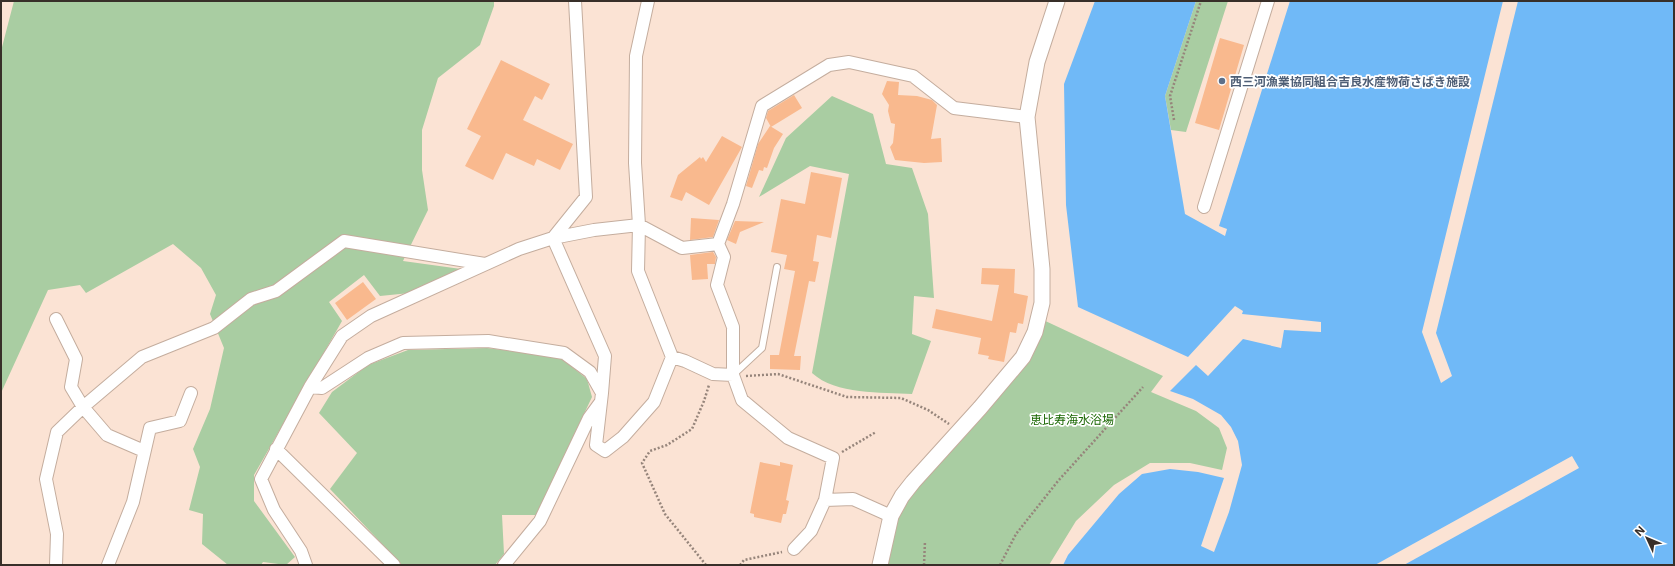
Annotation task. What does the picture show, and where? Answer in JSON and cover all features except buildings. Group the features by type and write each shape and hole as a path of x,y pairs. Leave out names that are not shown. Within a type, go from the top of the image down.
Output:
{"street":[{"path":"553,238 586,197 575,1"},
{"path":"553,238 605,356 596,445 605,451 623,437 654,402 672,357 638,271 639,225 635,163 636,56 648,1"},
{"path":"880,565 892,516 912,482 959,431 1023,356 1035,332 1042,303 1042,269 1027,117 1038,62 1057,1"},
{"path":"1204,207 1268,1"},
{"path":"794,549 811,531 825,500 833,458 788,438 742,400 733,379 733,326 717,285 724,257 718,244 733,204 762,106 829,65 849,62 913,76 954,108 1027,117"},
{"path":"306,565 301,550 274,510 261,479 310,387 342,336 371,316 520,249 553,238 594,230 639,225 682,248 718,244"},
{"path":"56,565 57,534 46,479 57,432 83,407 142,357 214,328 251,299 276,291 344,241 485,264"},
{"path":"56,319 76,359 70,387 83,407 107,435 144,451"},
{"path":"310,387 322,388 368,358 403,343 488,341 564,353 590,372 602,397"},
{"path":"672,357 685,361 713,374 733,379"},
{"path":"108,565 133,502 150,428 180,421 191,393"},
{"path":"504,565 540,520 588,418 602,397"},
{"path":"276,450 394,565"},
{"path":"825,500 853,499 892,516"}],"lane":[{"path":"733,379 762,348 777,267"}],"path":[{"path":"1174,120 1170,96 1201,1"},
{"path":"706,565 666,514 642,463 650,451 667,445 692,430 713,374"},
{"path":"733,379 744,376 778,374 847,397 901,398 928,410 959,431"},
{"path":"1000,565 1016,534 1058,481 1143,387"},
{"path":"833,458 876,432"},
{"path":"924,565 925,541"},
{"path":"740,565 744,560 794,549"}],"green space":[{"path":"14,1 494,1 494,6 480,45 438,78 422,130 422,170 428,210 403,261 461,269 410,293 380,296 364,275 329,302 342,321 254,475 254,501 295,557 286,565 263,562 261,565 228,565 202,544 203,514 189,510 200,467 193,449 210,409 224,348 210,314 216,295 201,268 173,244 86,293 80,285 48,290 1,393 1,51"},
{"path":"1196,1 1228,1 1186,132 1171,130 1165,96"},
{"path":"832,96 873,114 886,164 912,168 928,214 934,298 914,296 912,334 931,341 912,394 846,389 822,380 812,373 849,174 810,166 759,197 786,138"},
{"name":"恵比寿海水浴場","path":"1039,318 1163,376 1151,392 1196,411 1219,428 1227,448 1222,470 1190,463 1150,463 1114,485 1076,521 1049,565 880,565 891,516 1023,357"},
{"path":"487,348 560,357 587,379 592,397 536,515 502,515 504,554 495,565 402,565 330,489 357,453 319,413 332,392 368,365 408,350"}],"water":[{"path":"1095,1 1196,1 1165,96 1185,214 1225,236 1227,229 1219,226 1290,1 1674,1 1674,565 1063,565 1068,555 1119,494 1142,474 1170,469 1198,472 1224,478 1201,546 1214,552 1229,512 1242,465 1238,441 1231,427 1221,415 1193,399 1170,391 1196,365 1208,376 1243,339 1281,348 1284,330 1321,332 1321,322 1242,314 1243,311 1235,306 1188,357 1078,307 1066,205 1064,84"}],"pier":[{"path":"1503,1 1518,1 1436,333 1452,376 1441,383 1422,332"},
{"path":"1572,456 1579,468 1404,565 1375,565"}],"place":[{"name":"西三河漁業協同組合吉良水産物荷さばき施設","path":"1222,81"}]}
